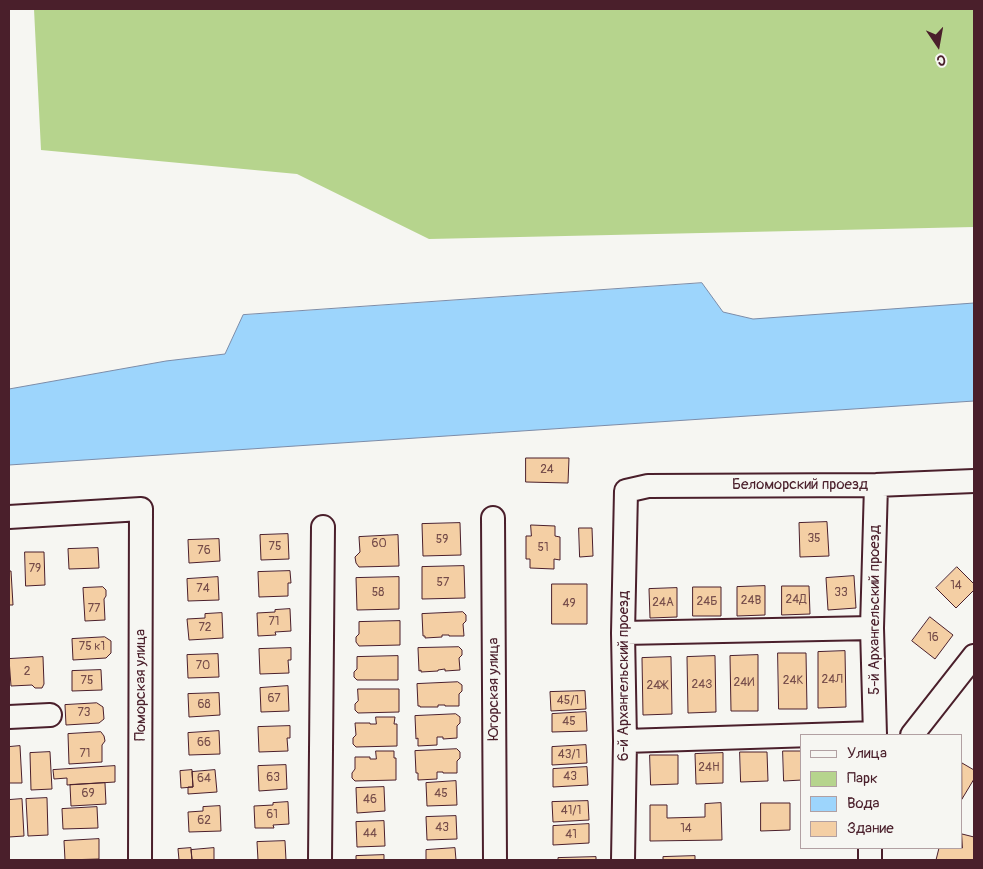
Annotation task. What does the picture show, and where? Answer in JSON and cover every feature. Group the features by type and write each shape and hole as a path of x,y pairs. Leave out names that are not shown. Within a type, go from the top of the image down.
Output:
{"street":[{"name":"Беломорский проезд","path":"626,491 648,486 876,485 974,481"},
{"name":"5-й Архангельский проезд","path":"875,734 872,628 876,485"},
{"name":"6-й Архангельский проезд","path":"623,860 625,741 623,633 626,491"},
{"name":"Поморская улица","path":"9,517 141,509 140,860"},
{"name":"Югорская улица","path":"493,518 495,860"},
{"path":"320,860 323,527"},
{"path":"623,633 872,628"},
{"path":"913,734 974,656"},
{"path":"9,717 50,715"},
{"path":"625,741 800,736"}],"green space":[{"path":"34,9 974,9 974,227 429,239 297,174 41,150"}],"water":[{"path":"702,283 723,312 753,319 974,303 974,401 9,465 9,389 166,361 225,354 243,315"}],"building":[{"path":"526,458 569,458 568,483 526,482"},
{"path":"827,522 829,556 800,557 799,523"},
{"path":"460,523 461,555 423,556 422,524"},
{"path":"531,525 555,526 555,536 560,537 560,560 554,559 554,569 530,568 530,559 526,559 526,536 531,536"},
{"path":"579,528 592,528 593,556 580,557"},
{"path":"288,534 289,559 261,560 260,535"},
{"path":"398,535 399,566 359,567 356,563 355,557 360,552 359,537"},
{"path":"219,539 220,561 189,563 188,540"},
{"path":"98,548 99,568 69,569 68,549"},
{"path":"25,552 44,552 45,585 26,586"},
{"path":"464,566 465,598 422,599 422,567"},
{"path":"957,567 974,584 974,590 956,608 936,588"},
{"path":"9,571 11,571 13,605 9,605"},
{"path":"290,571 291,583 288,583 288,596 259,597 258,572"},
{"path":"854,576 856,608 828,610 826,578"},
{"path":"218,577 219,600 188,601 187,579"},
{"path":"399,577 399,609 357,610 356,578"},
{"path":"552,584 587,584 587,624 552,624"},
{"path":"765,586 765,615 737,616 737,587"},
{"path":"782,586 809,586 810,614 782,615"},
{"path":"103,587 106,590 104,599 105,620 85,621 83,588"},
{"path":"693,587 721,587 721,616 693,616"},
{"path":"677,588 677,617 650,618 649,589"},
{"path":"290,609 291,631 275,632 276,635 258,636 257,613"},
{"path":"463,612 466,615 466,621 463,624 464,636 442,635 442,637 425,638 423,636 422,614"},
{"path":"222,613 223,638 189,640 187,619 205,618 205,614"},
{"path":"930,617 953,635 935,659 912,641"},
{"path":"400,621 400,645 359,646 356,642 356,637 359,634 359,622"},
{"path":"105,637 111,641 111,653 106,658 73,660 72,639"},
{"path":"459,647 462,650 462,655 459,658 460,670 419,671 418,648"},
{"path":"291,648 291,660 288,660 289,673 260,674 259,649"},
{"path":"845,651 846,707 818,708 818,652"},
{"path":"778,653 806,653 807,709 779,709"},
{"path":"218,654 219,677 188,678 187,655"},
{"path":"758,655 758,711 731,711 730,656"},
{"path":"398,656 398,680 357,680 354,677 354,672 357,669 357,657"},
{"path":"715,656 716,712 688,713 687,657"},
{"path":"43,657 44,684 42,688 35,688 32,685 11,686 9,659"},
{"path":"671,657 672,714 643,715 642,658"},
{"path":"101,670 102,690 72,691 72,671"},
{"path":"458,682 462,685 462,691 459,694 459,706 418,706 417,684"},
{"path":"288,686 289,711 261,712 260,688"},
{"path":"358,689 399,689 399,712 358,713 355,710 355,704 358,701"},
{"path":"585,691 586,709 551,711 550,692"},
{"path":"219,693 220,715 189,717 188,694"},
{"path":"97,703 103,707 104,719 99,723 66,725 65,705"},
{"path":"586,712 587,731 552,732 552,714"},
{"path":"456,714 460,717 460,723 457,726 457,738 443,739 443,737 437,737 437,745 418,746 415,716"},
{"path":"376,717 395,717 394,724 397,724 397,746 356,747 353,744 353,738 356,735 355,723 376,724"},
{"path":"290,726 290,738 287,738 288,751 259,752 258,727"},
{"path":"219,731 220,754 189,755 188,733"},
{"path":"101,732 105,741 102,745 102,762 69,764 68,734"},
{"path":"586,745 587,763 552,765 552,747"},
{"path":"20,746 22,783 9,783 9,747"},
{"path":"457,749 460,752 460,758 457,761 457,773 437,772 437,779 418,780 415,751"},
{"path":"376,751 394,751 394,758 396,758 396,780 355,781 352,778 352,773 355,769 355,757 376,759"},
{"path":"783,751 800,751 800,780 784,781"},
{"path":"50,752 52,789 31,790 30,753"},
{"path":"740,752 767,752 768,781 741,782"},
{"path":"723,753 723,783 696,784 695,754"},
{"path":"650,755 678,755 678,784 651,785"},
{"path":"963,764 974,770 974,779 963,797"},
{"path":"286,765 287,789 259,791 258,766"},
{"path":"115,766 115,782 67,785 67,778 54,779 53,770"},
{"path":"587,767 588,785 553,787 553,769"},
{"path":"192,770 193,787 181,788 180,771"},
{"path":"215,770 217,792 188,794 188,787 193,787 192,772"},
{"path":"456,781 457,805 427,806 426,783"},
{"path":"105,783 106,804 71,806 70,785"},
{"path":"384,787 385,811 357,813 356,788"},
{"path":"47,798 48,835 28,836 26,799"},
{"path":"22,799 24,836 9,837 9,800"},
{"path":"588,801 589,820 553,822 552,802"},
{"path":"288,802 289,824 273,825 274,828 255,828 254,806"},
{"path":"721,803 722,840 650,841 650,805 667,805 667,818 705,817 705,804"},
{"path":"761,803 790,803 790,830 761,831"},
{"path":"220,806 221,831 189,832 188,812 203,811 203,807"},
{"path":"97,807 98,828 63,829 62,809"},
{"path":"456,816 457,839 427,840 426,817"},
{"path":"384,821 385,846 357,847 356,822"},
{"path":"589,824 589,843 553,845 553,826"},
{"path":"963,834 974,837 974,860 936,860 939,849 963,849"},
{"path":"99,839 99,859 65,860 64,841"},
{"path":"285,841 286,860 258,860 257,842"},
{"path":"191,848 192,860 179,860 178,849"},
{"path":"214,848 214,860 192,860 191,850"},
{"path":"455,848 456,860 426,860 426,850"},
{"path":"384,855 384,860 356,860 356,856"},
{"path":"695,856 695,860 663,860 663,857"},
{"path":"596,857 596,860 558,860 558,858"}]}
